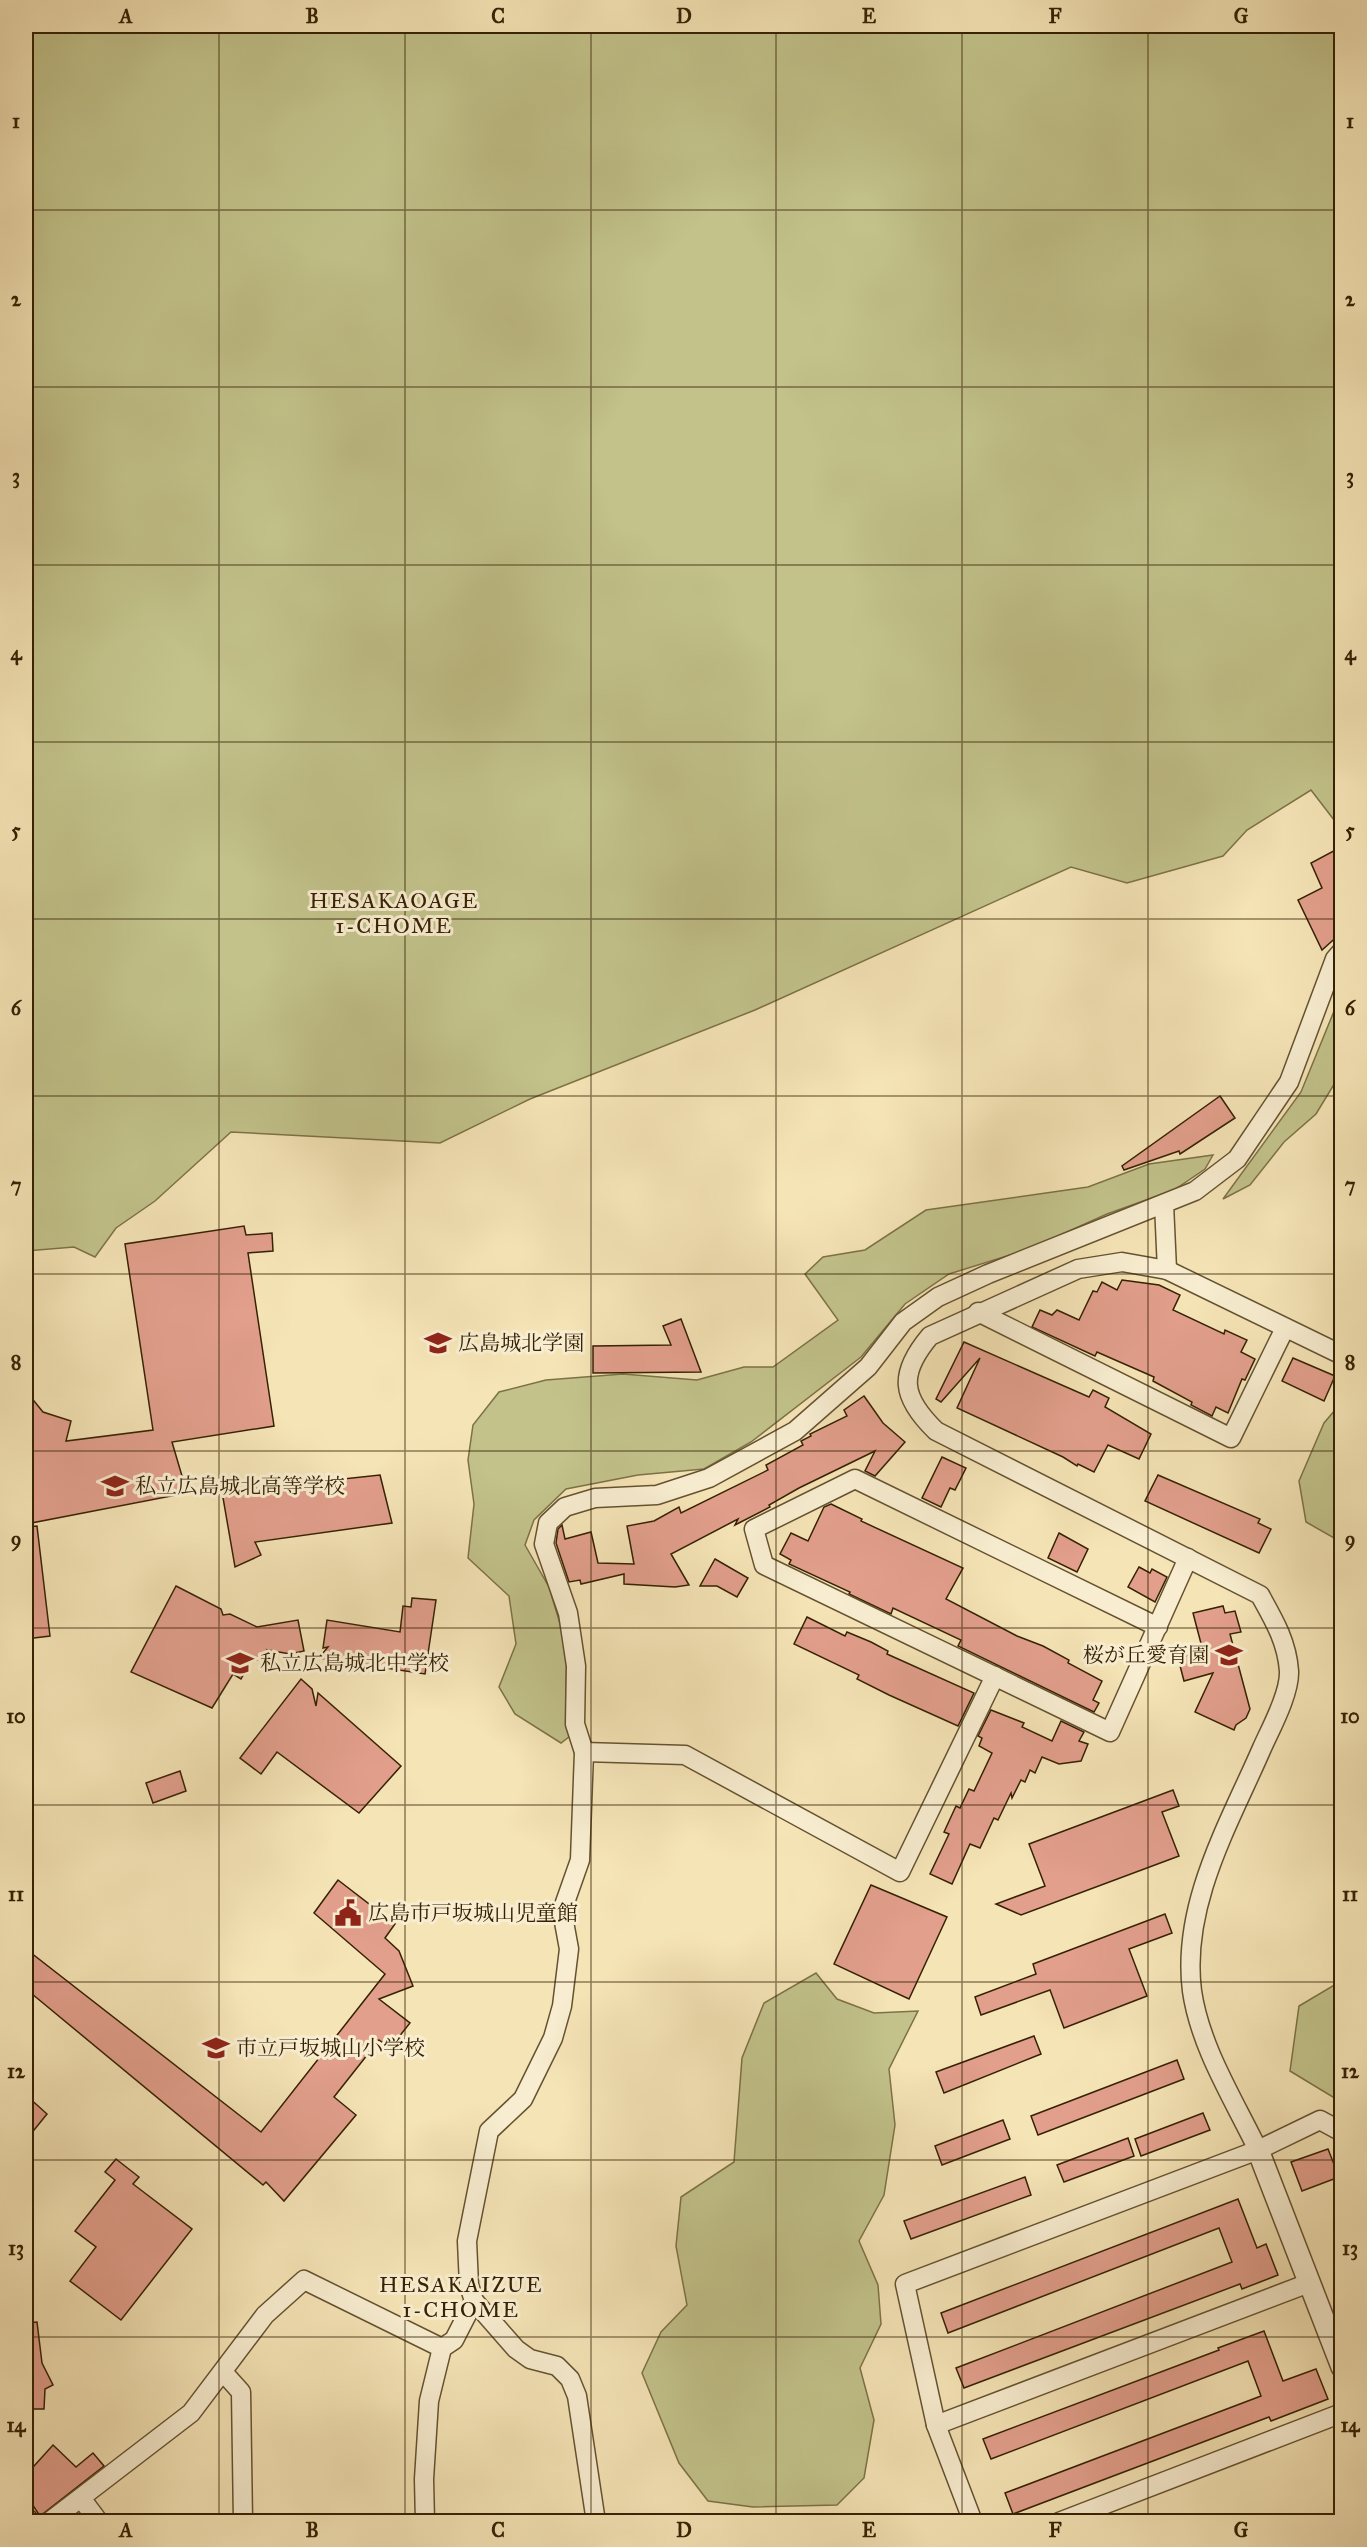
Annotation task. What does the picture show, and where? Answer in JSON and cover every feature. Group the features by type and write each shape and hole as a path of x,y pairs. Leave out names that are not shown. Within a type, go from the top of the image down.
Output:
{"street":[{"path":"596,2522 577,2396 570,2379 557,2366 530,2359 516,2349 474,2301 469,2285 467,2241 489,2131 523,2099 553,2038 562,2006 569,1949 562,1911 580,1860 584,1752 575,1724 576,1666 568,1613 544,1544 548,1523 565,1507 595,1498 657,1495 709,1478 795,1431 868,1367 903,1322 938,1297 988,1274 1195,1191 1237,1159 1289,1082 1335,959 1341,951"},
{"path":"1164,1204 1167,1270"},
{"path":"1341,1355 1167,1270 1122,1262 1078,1269 978,1312 930,1336 914,1355 906,1381 916,1412 936,1431 1260,1596 1282,1634 1289,1673 1278,1714 1212,1860 1198,1902 1192,1946 1192,1990 1202,2032 1258,2150 1341,2367"},
{"path":"978,1312 1231,1438 1285,1328"},
{"path":"1158,1627 855,1479 754,1529 764,1565 1110,1732 1158,1627 1188,1558"},
{"path":"584,1752 685,1755 900,1872 995,1676"},
{"path":"973,2522 936,2425 905,2284 1258,2150 1320,2120 1341,2132"},
{"path":"49,2522 191,2413 265,2315 304,2280 442,2348"},
{"path":"936,2425 1309,2283"},
{"path":"424,2522 429,2401 442,2348 454,2340 474,2301"},
{"path":"223,2372 241,2392 243,2522"},
{"path":"1059,2522 1341,2413"},
{"path":"81,2498 99,2522"}],"green space":[{"path":"26,26 1341,26 1341,829 1311,790 1247,830 1223,856 1127,883 1071,867 755,1010 530,1099 440,1143 231,1132 155,1201 116,1228 95,1257 74,1247 26,1251 26,671 31,653 26,631"},
{"path":"1341,994 1341,1073 1316,1114 1284,1142 1250,1185 1223,1199 1301,1092"},
{"path":"1213,1155 1205,1169 1174,1190 1107,1214 1029,1249 949,1274 905,1304 861,1357 751,1442 704,1469 638,1475 566,1489 534,1520 525,1545 549,1587 567,1647 566,1700 574,1733 561,1743 515,1714 499,1687 516,1644 509,1596 468,1558 474,1504 468,1460 473,1425 499,1392 546,1380 623,1374 697,1380 744,1367 773,1367 838,1320 805,1274 823,1257 865,1250 926,1210 1088,1187 1149,1164"},
{"path":"1341,1403 1341,1542 1306,1522 1299,1481 1324,1423"},
{"path":"816,1973 837,1999 874,2013 918,2011 889,2069 895,2125 884,2195 859,2241 878,2285 881,2324 860,2368 874,2420 864,2478 837,2505 753,2507 708,2501 679,2463 642,2373 661,2332 687,2305 676,2246 681,2197 734,2162 742,2058 764,2003"},
{"path":"1341,1981 1341,2102 1290,2071 1299,2006"}],"building":[{"path":"1341,847 1341,933 1322,950 1298,900 1322,888 1311,863"},
{"path":"1220,1096 1235,1118 1180,1154 1179,1151 1124,1170 1122,1166"},
{"path":"244,1226 246,1235 272,1233 273,1251 248,1253 274,1426 172,1442 187,1493 26,1524 26,1391 43,1412 71,1421 66,1441 153,1430 125,1244"},
{"path":"1122,1280 1159,1285 1180,1295 1173,1310 1224,1334 1225,1330 1247,1340 1241,1352 1255,1359 1245,1380 1242,1379 1228,1413 1216,1407 1212,1416 1191,1405 1192,1402 1153,1381 1154,1377 1097,1352 1095,1356 1032,1327 1040,1310 1052,1315 1057,1310 1079,1320 1093,1291 1097,1292 1102,1282 1117,1290"},
{"path":"681,1319 701,1372 593,1373 593,1346 671,1345 663,1326"},
{"path":"964,1342 1089,1397 1093,1390 1109,1398 1105,1407 1151,1434 1139,1459 1108,1445 1094,1472 957,1408 980,1358 941,1402 936,1399"},
{"path":"1293,1358 1335,1376 1324,1401 1282,1381"},
{"path":"864,1396 883,1423 905,1442 875,1476 865,1471 875,1451 799,1488 769,1505 770,1507 735,1525 738,1519 671,1554 689,1585 675,1587 624,1584 624,1574 581,1584 580,1580 569,1582 556,1543 558,1529 562,1525 565,1539 591,1532 598,1563 634,1564 627,1526 654,1521 679,1507 681,1513 768,1470 766,1465 803,1445 801,1441 811,1436 810,1434 847,1416 844,1410"},
{"path":"942,1457 966,1468 955,1490 950,1488 941,1507 922,1498"},
{"path":"380,1475 392,1523 255,1542 261,1555 235,1567 222,1492"},
{"path":"1158,1475 1260,1519 1258,1523 1271,1529 1259,1553 1145,1501"},
{"path":"831,1504 862,1519 861,1521 963,1568 946,1599 1017,1636 1043,1646 1069,1660 1068,1663 1102,1681 1093,1700 1099,1703 1094,1712 958,1646 961,1640 893,1608 891,1614 789,1564 791,1560 780,1554 791,1533 808,1541 824,1507"},
{"path":"37,1526 50,1636 26,1639 26,1527"},
{"path":"1059,1533 1088,1549 1077,1572 1048,1558"},
{"path":"715,1559 748,1578 737,1597 717,1586 700,1586"},
{"path":"1139,1567 1150,1573 1152,1569 1167,1577 1155,1602 1128,1587"},
{"path":"176,1586 221,1609 223,1615 230,1614 257,1627 298,1620 304,1651 290,1654 268,1650 275,1656 251,1661 241,1679 233,1674 212,1708 131,1672"},
{"path":"412,1598 436,1600 425,1674 319,1658 328,1647 323,1648 327,1620 400,1632 403,1606 411,1607"},
{"path":"1223,1606 1225,1613 1235,1611 1241,1632 1230,1634 1250,1709 1246,1718 1236,1725 1234,1730 1195,1712 1213,1673 1184,1681 1178,1658 1203,1651 1193,1613"},
{"path":"807,1617 845,1636 847,1632 871,1642 888,1651 887,1654 974,1693 958,1726 857,1679 859,1675 794,1644"},
{"path":"301,1679 312,1689 316,1706 318,1693 401,1766 359,1813 277,1752 261,1774 240,1758"},
{"path":"991,1710 1024,1723 1022,1727 1052,1741 1061,1721 1084,1732 1079,1741 1088,1744 1081,1761 1059,1764 1042,1757 1035,1773 1030,1770 1025,1782 1021,1780 1012,1798 1011,1793 998,1820 994,1818 980,1848 970,1844 952,1884 930,1874 949,1834 944,1832 956,1806 960,1808 969,1789 974,1791 992,1753 979,1746 982,1738 978,1736"},
{"path":"180,1771 186,1791 153,1803 146,1783"},
{"path":"1173,1790 1179,1806 1162,1812 1179,1856 1021,1915 996,1904 1045,1886 1029,1844"},
{"path":"338,1880 395,1924 385,1938 399,1951 413,1986 379,1999 410,2023 390,2048 379,2040 334,2097 356,2115 284,2201 266,2182 263,2185 26,1989 26,1949 261,2132 385,1974 314,1913"},
{"path":"871,1885 947,1917 909,1999 834,1964"},
{"path":"1165,1914 1172,1933 1129,1949 1147,1996 1064,2028 1050,1990 981,2015 975,1997 1036,1974 1033,1964"},
{"path":"1034,2036 1041,2054 944,2093 936,2072"},
{"path":"1177,2060 1184,2079 1038,2135 1031,2116"},
{"path":"26,2095 47,2114 26,2140"},
{"path":"1203,2113 1210,2130 1141,2156 1135,2139"},
{"path":"1003,2120 1010,2139 942,2165 935,2146"},
{"path":"1128,2138 1134,2156 1064,2182 1057,2165"},
{"path":"1328,2149 1339,2177 1302,2191 1291,2162"},
{"path":"116,2159 139,2177 133,2184 192,2229 121,2320 70,2281 96,2247 75,2231 115,2180 105,2172"},
{"path":"1025,2177 1031,2195 911,2239 904,2221"},
{"path":"1238,2199 1257,2248 1266,2244 1278,2275 1242,2289 1240,2284 964,2388 956,2368 1232,2262 1219,2228 948,2333 941,2313"},
{"path":"37,2322 42,2363 53,2385 45,2389 44,2409 26,2409 26,2323"},
{"path":"1264,2331 1283,2381 1316,2369 1328,2399 1271,2421 1269,2417 1013,2514 1005,2493 1261,2396 1248,2361 991,2459 983,2439"},
{"path":"53,2445 76,2467 93,2453 104,2466 40,2516 26,2495 26,2462 34,2466"}],"place":[{"name":"広島城北学園","path":"438,1343"},
{"name":"私立広島城北高等学校","path":"115,1486"},
{"name":"桜が丘愛育園","path":"1229,1655"},
{"name":"私立広島城北中学校","path":"240,1663"},
{"name":"広島市戸坂城山児童館","path":"348,1913"},
{"name":"市立戸坂城山小学校","path":"216,2048"}],"district":[{"name":"HESAKAOAGE 1-CHOME","path":"394,912"},
{"name":"HESAKAIZUE 1-CHOME","path":"461,2296"}]}
